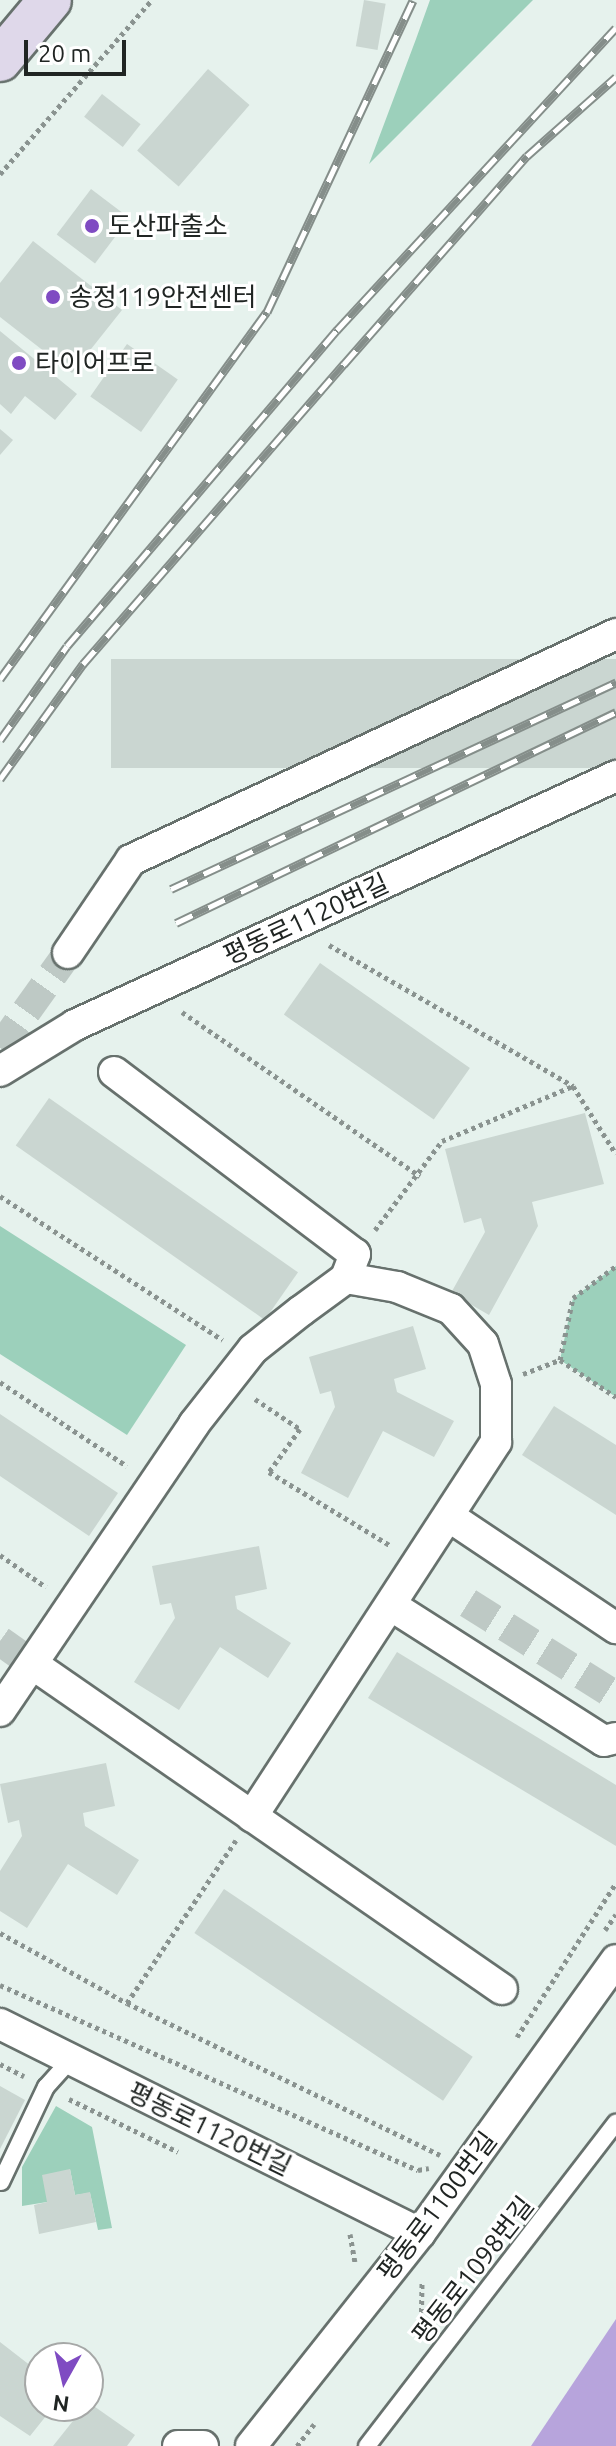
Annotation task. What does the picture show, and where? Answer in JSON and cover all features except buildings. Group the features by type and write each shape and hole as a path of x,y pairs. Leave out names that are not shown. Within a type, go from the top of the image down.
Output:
{"main road":[{"path":"0,60 50,0"}],"street":[{"path":"68,953 131,860 616,634"},
{"name":"평동로1120번길","path":"0,1071 75,1025 616,776"},
{"path":"114,1072 350,1266 451,1309 483,1344 496,1384 496,1442 392,1606 252,1816"},
{"path":"0,1711 227,1381 247,1356 350,1266"},
{"path":"450,1517 616,1628"},
{"path":"392,1606 604,1741 616,1738"},
{"path":"34,1665 502,1989"},
{"name":"평동로1100번길","path":"251,2446 420,2233 607,1950"},
{"name":"평동로1120번길","path":"0,2024 420,2233"},
{"path":"178,2446 203,2446"}],"lane":[{"path":"1,2182 46,2087 70,2060"},
{"name":"평동로1098번길","path":"367,2446 616,2123"}],"path":[{"path":"0,174 152,0"},
{"path":"316,949 330,945 352,952 573,1086 616,1154"},
{"path":"168,1019 195,1005"},
{"path":"182,1012 420,1176"},
{"path":"350,1266 420,1176 442,1141 573,1086"},
{"path":"0,1196 247,1356"},
{"path":"560,1360 573,1298 616,1266"},
{"path":"496,1384 560,1360"},
{"path":"560,1360 616,1397"},
{"path":"227,1381 300,1429 269,1472 420,1563"},
{"path":"0,1382 154,1484"},
{"path":"0,1555 73,1606"},
{"path":"127,2003 252,1816"},
{"path":"508,2051 616,1883"},
{"path":"607,1950 616,1914"},
{"path":"0,1933 127,2003 442,2155 450,2142"},
{"path":"0,1985 418,2170 447,2165"},
{"path":"0,2064 193,2160"},
{"path":"338,2228 352,2235 355,2263 346,2275"},
{"path":"419,2378 423,2277"}],"green space":[{"path":"430,0 533,0 369,164 416,39"},
{"path":"0,1226 186,1345 127,1435 0,1354"},
{"path":"616,1266 616,1397 560,1360 573,1298"},
{"path":"56,2106 92,2127 112,2228 98,2230 90,2193 75,2195 70,2169 47,2202 22,2206 22,2167"}],"shaded area":[{"path":"616,2319 616,2446 531,2446"}],"tunnel":[{"path":"0,1048 68,953"},
{"path":"468,1603 616,1696"},
{"path":"0,1641 34,1665"}],"railway":[{"path":"0,679 267,312 413,0"},
{"path":"0,740 67,646 337,330 616,28"},
{"path":"0,779 83,664 344,364 527,156 616,77"},
{"path":"171,889 616,682"},
{"path":"176,923 616,712"}],"place":[{"name":"도산파출소","path":"92,226"},
{"name":"송정119안전센터","path":"53,297"},
{"name":"타이어프로","path":"19,363"}]}
